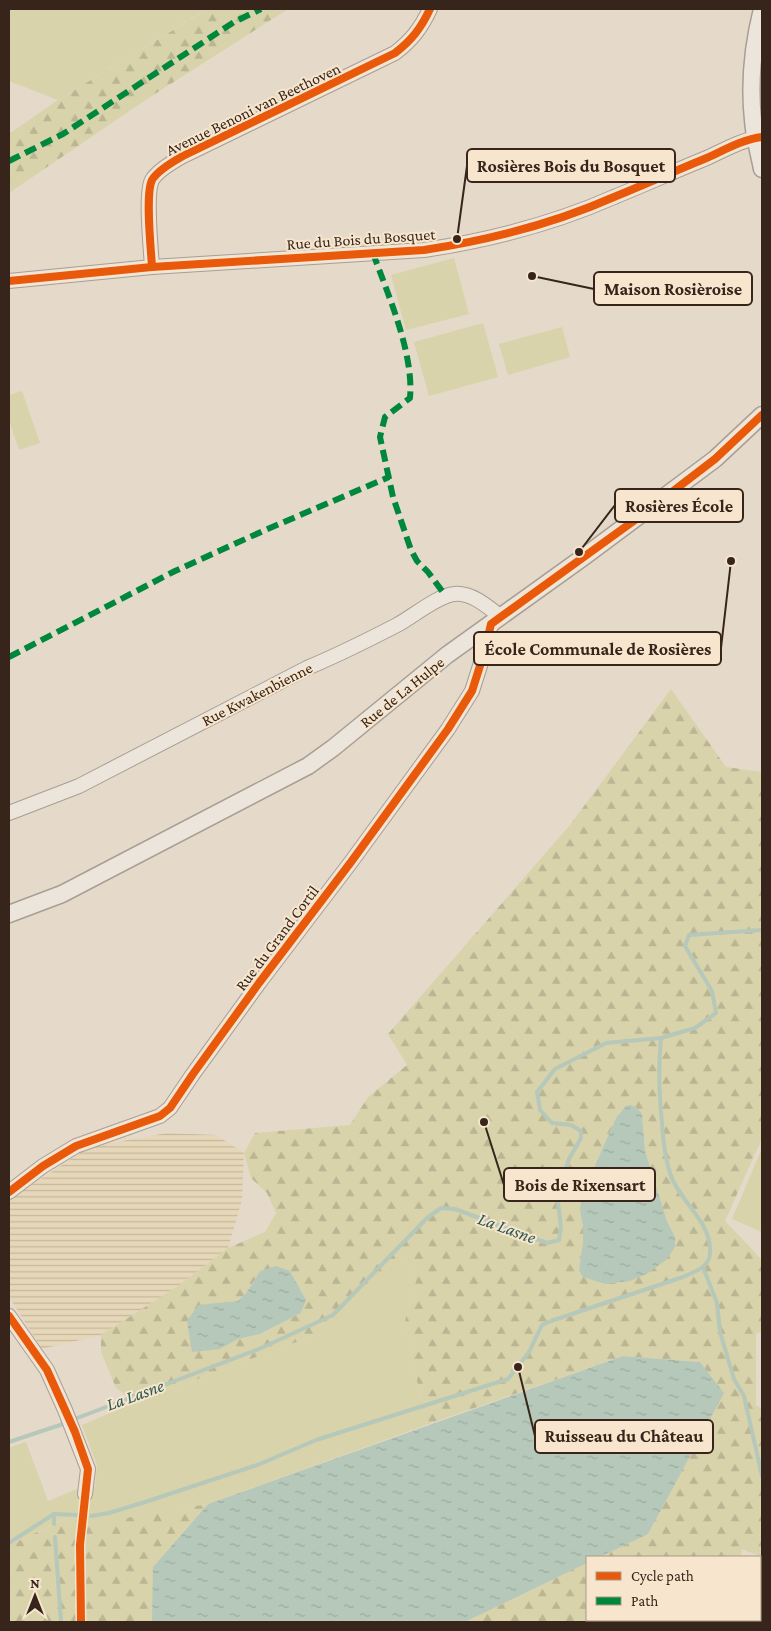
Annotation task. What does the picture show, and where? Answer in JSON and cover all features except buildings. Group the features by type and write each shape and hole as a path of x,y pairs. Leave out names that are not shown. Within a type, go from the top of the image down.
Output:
{"street":[{"name":"Avenue Benoni van Beethoven","path":"152,267 149,194 152,180 168,165 395,53 411,40 430,9"},
{"path":"762,9 756,33 752,67 752,96 762,169"},
{"name":"Rue du Bois du Bosquet","path":"9,281 152,267 424,250 473,242 545,224 759,137"},
{"name":"Rue de La Hulpe","path":"9,914 62,894 308,766 333,748 447,655 714,460 762,415"},
{"name":"Rue Kwakenbienne","path":"9,813 79,786 307,668 398,624 445,595 455,593 468,595 485,604 496,620"},
{"name":"Rue du Grand Cortil","path":"9,1192 42,1166 76,1146 160,1116 170,1108 448,729 472,691 496,620"},
{"path":"9,1316 47,1370 75,1432 88,1469 85,1494"}],"shaded area":[{"path":"167,1133 216,1135 244,1153 242,1200 228,1248 178,1286 101,1335 42,1349 9,1297 9,1200 89,1147"}],"green space":[{"path":"9,9 207,9 58,100 9,81"},
{"path":"208,9 288,9 147,99 9,193 9,134 58,100"},
{"path":"454,258 469,314 406,330 391,275"},
{"path":"483,323 498,377 429,396 414,342"},
{"path":"562,327 570,357 508,375 499,344"},
{"path":"22,391 40,443 19,450 9,420 9,395"},
{"path":"671,689 726,767 762,772 762,1138 725,1221 762,1260 762,1332 756,1333 756,1405 762,1409 762,1557 742,1549 741,1556 602,1556 648,1534 723,1393 700,1362 623,1356 426,1425 405,1321 416,1281 404,1258 361,1298 310,1337 136,1402 116,1388 101,1352 101,1335 178,1286 228,1248 265,1232 276,1213 267,1193 251,1178 244,1153 255,1133 350,1125 368,1097 407,1065 388,1034 570,825","holes":["642,1114 645,1151 667,1221 675,1237 579,1270 583,1242 583,1226 580,1211 582,1195 616,1118","260,1271 290,1271 306,1300 301,1313 260,1334 238,1339 220,1349 224,1303 238,1301 247,1292"]},
{"path":"762,1148 762,1232 732,1219"},
{"path":"404,1258 416,1281 405,1321 426,1425 208,1504 68,1529 71,1516 9,1545 9,1448 26,1442 48,1501 77,1489 95,1487 97,1465 82,1425 136,1402 310,1337"},
{"path":"208,1504 153,1567 154,1622 9,1622 9,1545 72,1516 68,1528"},
{"path":"586,1563 586,1621 698,1621 696,1622 465,1622"}],"water":[{"path":"626,1106 636,1107 642,1114 645,1151 667,1221 675,1237 675,1247 666,1260 648,1273 630,1281 605,1284 583,1277 579,1270 583,1242 583,1226 580,1211 582,1195 616,1118"},
{"path":"276,1266 290,1271 306,1300 301,1313 260,1334 238,1339 220,1349 192,1352 187,1321 198,1305 238,1301 247,1292 260,1271"},
{"path":"623,1356 700,1362 724,1393 648,1534 602,1556 586,1556 586,1563 465,1622 152,1622 153,1567 208,1504"}],"waterway":[{"name":"La Lasne","path":"72,1420 259,1349 333,1315 427,1218 441,1208 455,1209 547,1243 559,1240 561,1227 557,1195 569,1159 581,1138 581,1131 571,1125 552,1123 540,1110 537,1092 555,1069 606,1043 661,1038 695,1028 716,1013 712,991 685,946 689,935 762,930"},
{"path":"91,1516 109,1513 145,1502 260,1464 316,1440 508,1379 529,1352 542,1325 683,1277 704,1265 710,1253 706,1232 676,1186 666,1157 660,1091 659,1059 661,1038"},
{"path":"703,1267 717,1303 720,1332 734,1379 744,1396 762,1476"},
{"name":"La Lasne","path":"9,1442 66,1423"},
{"path":"54,1514 54,1524"},
{"path":"9,1543 54,1514 77,1515"},
{"path":"55,1537 61,1622"}],"marked path":[{"path":"9,161 63,134 234,22 261,9"},
{"path":"373,253 399,324 408,362 410,381 410,398 385,417 380,437 393,497 411,550 417,561 445,595"},
{"path":"9,657 175,571 389,477"}],"cycle path":[{"path":"152,267 149,197 152,180 158,173 183,156 395,53 416,33 430,9"},
{"path":"9,281 152,267 424,250 449,246 521,230 591,207 735,145 762,137"},
{"path":"9,1192 43,1166 76,1146 160,1116 170,1108 259,983 351,862 448,729 472,691 491,624 646,512 715,459 762,415"},
{"path":"9,1316 47,1370 75,1432 88,1469 80,1545 81,1622"}],"place":[{"name":"Rosières Bois du Bosquet","path":"457,239"},
{"name":"Maison Rosièroise","path":"532,276"},
{"name":"Rosières École","path":"579,552"},
{"name":"École Communale de Rosières","path":"731,561"},
{"name":"Bois de Rixensart","path":"484,1122"},
{"name":"Ruisseau du Château","path":"518,1367"}]}
